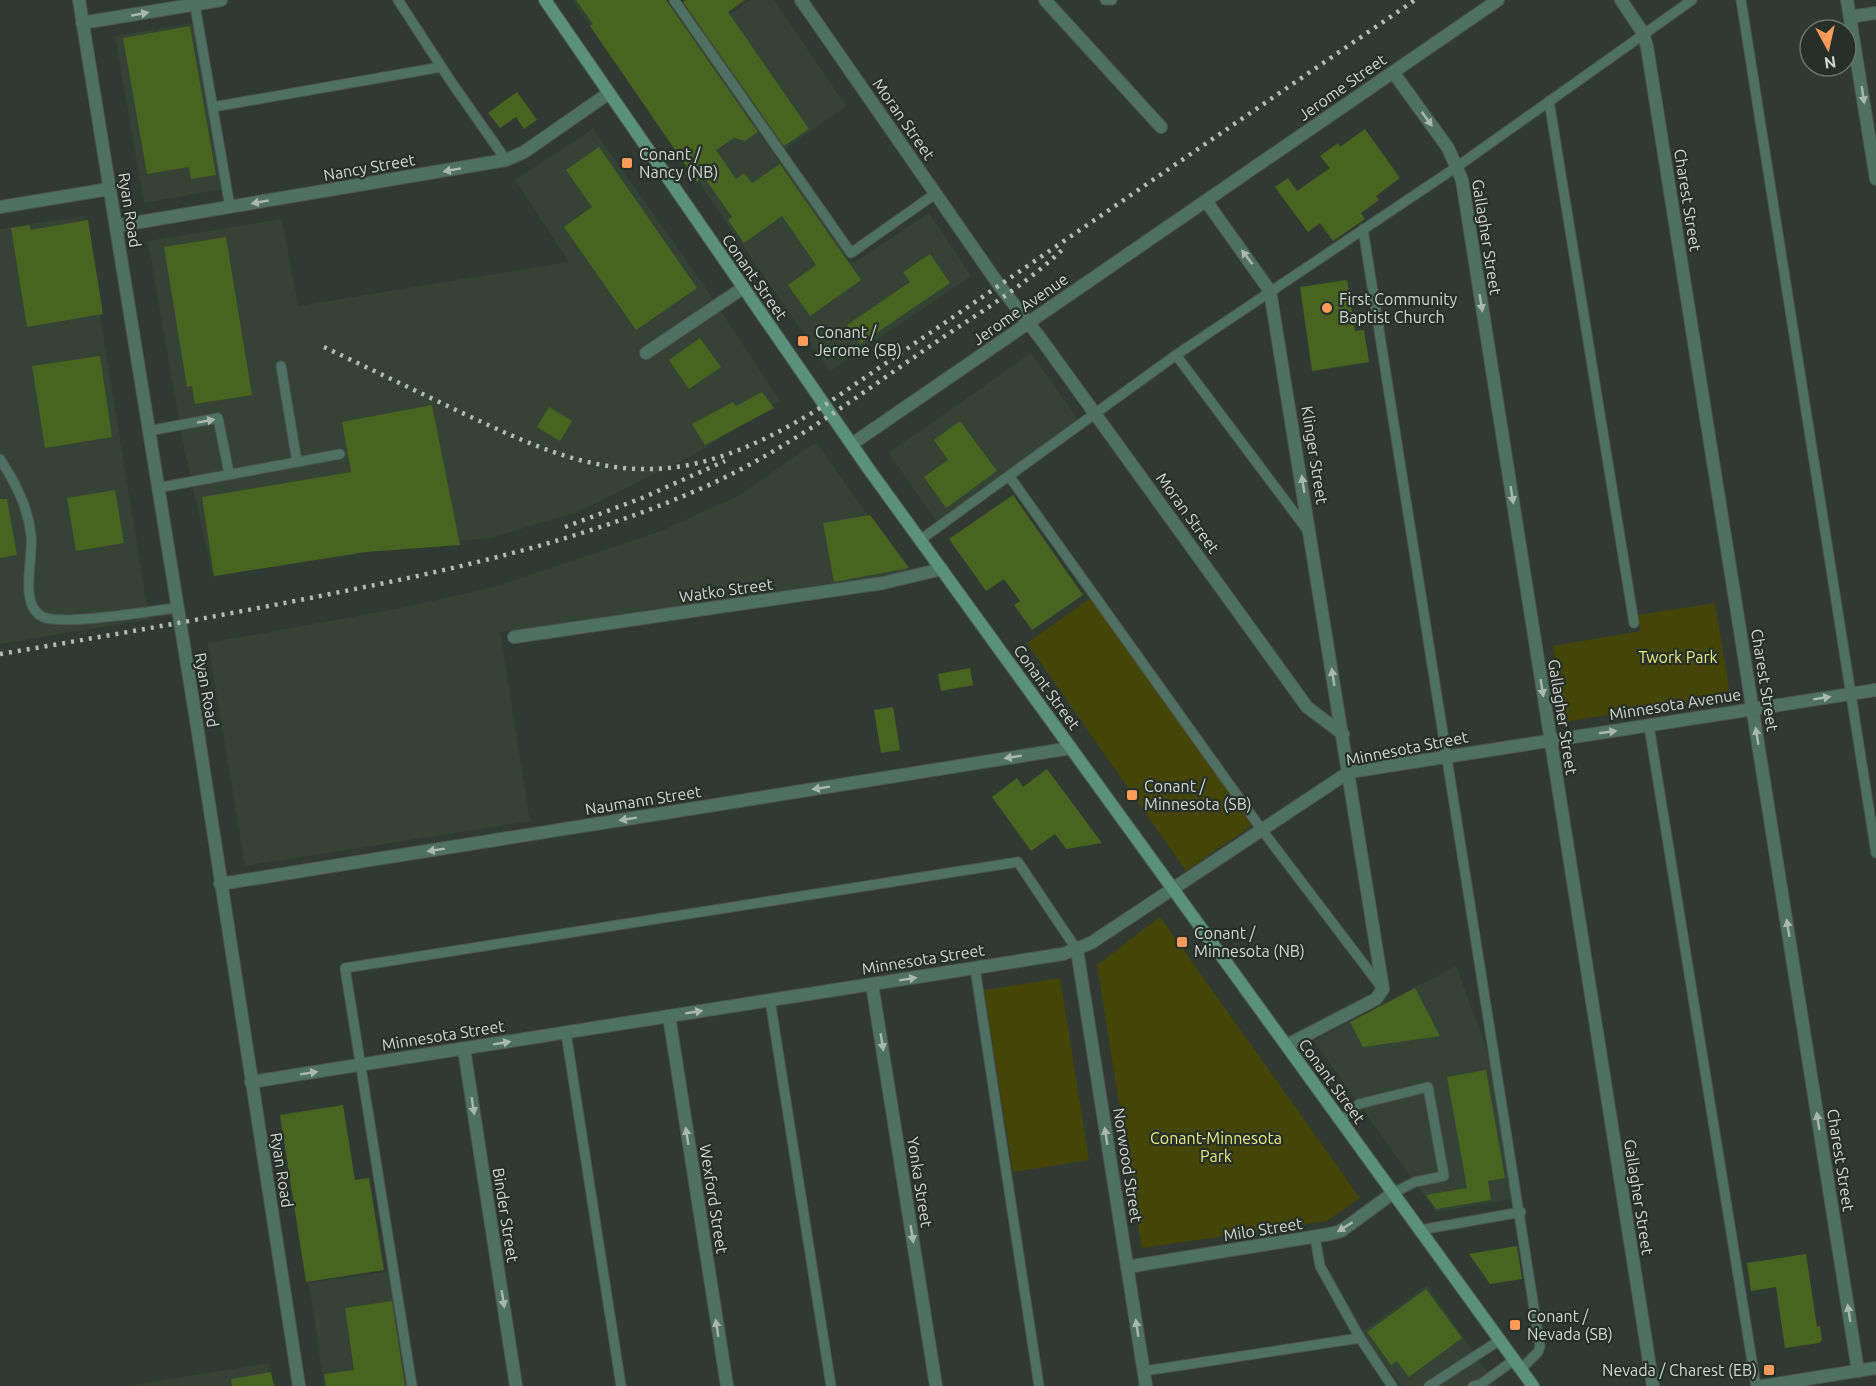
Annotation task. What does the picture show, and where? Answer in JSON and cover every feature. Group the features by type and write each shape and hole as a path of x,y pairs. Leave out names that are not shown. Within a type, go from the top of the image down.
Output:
{"main road":[{"name":"Conant Street","path":"545,0 920,540 1533,1386"}],"street":[{"name":"Ryan Road","path":"79,0 299,1386"},
{"path":"82,23 195,2 221,0"},
{"name":"Moran Street","path":"801,0 1028,324 1307,707 1343,734"},
{"path":"1045,0 1161,127"},
{"name":"Jerome Street","path":"1206,201 1393,72 1479,5 1498,0"},
{"name":"Charest Street","path":"1621,0 1642,33 1753,709 1858,1371"},
{"path":"1847,0 1876,179"},
{"path":"1850,17 1876,13"},
{"name":"Gallagher Street","path":"1393,72 1448,148 1458,166 1653,1386"},
{"name":"Nancy Street","path":"116,226 508,159 609,93"},
{"path":"0,207 110,189"},
{"name":"Klinger Street","path":"1206,201 1270,291 1343,734"},
{"name":"Jerome Avenue","path":"852,444 1206,201"},
{"path":"646,353 743,288"},
{"name":"Watko Street","path":"514,637 884,583 942,569"},
{"name":"Minnesota Avenue","path":"1550,740 1876,690"},
{"path":"1287,1046 1376,999 1383,989 1343,734"},
{"name":"Minnesota Street","path":"252,1082 1077,950 1091,943 1349,772 1550,740"},
{"name":"Naumann Street","path":"220,884 1071,748"},
{"name":"Norwood Street","path":"1077,950 1146,1386"},
{"name":"Yonka Street","path":"873,984 936,1386"},
{"name":"Wexford Street","path":"669,1016 727,1386"},
{"name":"Binder Street","path":"464,1049 516,1386"},
{"name":"Milo Street","path":"1127,1268 1341,1231 1394,1193"},
{"path":"1763,1386 1876,1368"}],"lane":[{"path":"398,0 441,67 508,159"},
{"path":"674,0 851,253 936,194"},
{"path":"1106,0 1109,2 1112,0"},
{"path":"920,540 1176,355 1458,166 1642,33 1692,0"},
{"path":"1741,0 1876,853"},
{"path":"195,2 230,207"},
{"path":"213,107 441,67"},
{"path":"1548,101 1634,622"},
{"path":"1363,229 1521,1212 1540,1346 1538,1352 1518,1365 1473,1386"},
{"path":"1176,355 1311,536"},
{"path":"281,366 297,462"},
{"path":"148,431 218,418 229,473"},
{"path":"157,488 340,454"},
{"path":"0,459 25,503 32,537 29,587 32,608 44,618 78,620 176,608"},
{"path":"1009,476 1262,830 1383,989"},
{"path":"1649,726 1756,1386"},
{"path":"412,1386 345,968 1018,862 1077,950"},
{"path":"975,968 1039,1386"},
{"path":"770,1000 831,1386"},
{"path":"566,1033 621,1386"},
{"path":"1341,1120 1359,1104 1428,1087 1444,1176 1415,1182 1394,1193"},
{"path":"1420,1230 1521,1212"},
{"path":"1315,1237 1320,1266 1360,1338 1392,1386"},
{"path":"1144,1371 1360,1338"},
{"path":"1429,1386 1500,1340"}],"shaded area":[{"path":"572,0 666,0 852,264 929,213 971,276 830,371"},
{"path":"751,0 774,0 846,106 784,150 702,33"},
{"path":"193,23 222,189 144,203 115,36"},
{"path":"593,129 703,284 780,401 694,455 577,512 491,538 366,548 213,577 183,443 148,241 282,219 298,306 569,262 515,180"},
{"path":"84,216 149,619 0,644 0,229"},
{"path":"1031,353 1079,421 936,521 889,453"},
{"path":"816,442 908,572 500,632 530,821 245,866 208,643 401,608 494,587 661,531 738,496"},
{"path":"1456,966 1494,1069 1517,1198 1436,1212 1314,1041"},
{"path":"391,1271 408,1386 324,1386 309,1283"},
{"path":"1427,1285 1497,1386 1402,1386 1361,1333"},
{"path":"268,1363 272,1386 128,1386"}],"green space":[{"path":"1095,595 1254,824 1186,871 1027,643"},
{"name":"Twork Park","path":"1715,603 1730,694 1565,722 1553,646 1641,631 1638,615"},
{"name":"Conant-Minnesota Park","path":"1160,917 1360,1198 1327,1221 1142,1248 1097,965"},
{"path":"1060,978 1089,1160 1013,1172 984,990"}],"building":[{"path":"576,0 666,0 758,132 745,141 734,138 716,150 736,179 744,173 752,183 780,164 861,280 810,316 788,285 816,265 782,216 744,243 728,220 732,217 704,177 697,182 590,26 593,24"},
{"path":"686,0 745,0 728,12 809,129 784,146 683,2"},
{"path":"190,26 216,175 191,179 189,167 147,174 123,38"},
{"path":"517,92 537,120 524,129 516,117 500,128 488,113"},
{"path":"1365,129 1400,178 1376,196 1379,200 1361,213 1365,219 1333,241 1320,223 1308,232 1275,187 1288,178 1297,191 1330,168 1320,156 1338,143 1340,147"},
{"path":"599,147 697,288 636,330 564,227 592,207 566,170"},
{"path":"88,220 103,314 27,327 11,228 30,225 30,230"},
{"path":"226,237 252,395 195,404 192,386 187,387 164,247"},
{"path":"930,254 950,283 860,344 847,325 910,282 903,272"},
{"name":"First Community Baptist Church","path":"1347,280 1355,331 1364,330 1369,362 1312,371 1300,287"},
{"path":"700,338 721,367 689,389 669,360"},
{"path":"100,356 112,437 45,448 32,366"},
{"path":"762,392 774,408 705,445 692,424 733,402 736,406"},
{"path":"432,405 460,545 366,552 214,576 202,497 351,472 342,422"},
{"path":"549,407 572,421 560,441 537,427"},
{"path":"960,421 997,471 946,508 924,477 948,460 934,440"},
{"path":"115,490 124,543 76,551 67,498"},
{"path":"1013,495 1083,595 1032,630 1014,605 1020,601 1004,579 986,591 949,539"},
{"path":"0,499 7,499 17,555 0,558"},
{"path":"870,515 909,568 834,582 823,523"},
{"path":"970,668 973,685 941,691 938,674"},
{"path":"893,707 900,750 881,753 874,710"},
{"path":"1047,769 1102,843 1066,849 1055,834 1031,851 992,797 1017,778 1023,787"},
{"path":"1415,988 1440,1036 1363,1047 1350,1022"},
{"path":"1486,1070 1505,1178 1488,1181 1491,1200 1436,1209 1426,1195 1467,1188 1447,1077"},
{"path":"343,1105 355,1180 369,1178 384,1270 306,1282 280,1115"},
{"path":"1517,1246 1522,1279 1490,1284 1469,1254"},
{"path":"1806,1254 1817,1327 1820,1326 1822,1340 1819,1343 1785,1348 1776,1287 1751,1291 1747,1263"},
{"path":"1426,1289 1462,1338 1409,1377 1397,1361 1391,1365 1367,1332"},
{"path":"392,1301 405,1386 326,1386 324,1374 354,1370 345,1308"},
{"path":"271,1372 274,1386 232,1386 231,1379"}],"railway":[{"path":"324,347 511,435 566,456 623,468 652,469 683,466 721,456 774,434 825,405 1415,0"},
{"path":"0,654 134,631 446,570 536,547 625,519 711,484 794,439 1014,289 1064,248"},
{"path":"565,527 642,498 725,461"}],"place":[{"name":"Conant / Nancy (NB)","path":"627,163"},
{"name":"First Community Baptist Church","path":"1327,308"},
{"name":"Conant / Jerome (SB)","path":"803,341"},
{"name":"Conant / Minnesota (SB)","path":"1132,795"},
{"name":"Conant / Minnesota (NB)","path":"1182,942"},
{"name":"Conant / Nevada (SB)","path":"1515,1325"},
{"name":"Nevada / Charest (EB)","path":"1769,1370"}]}
